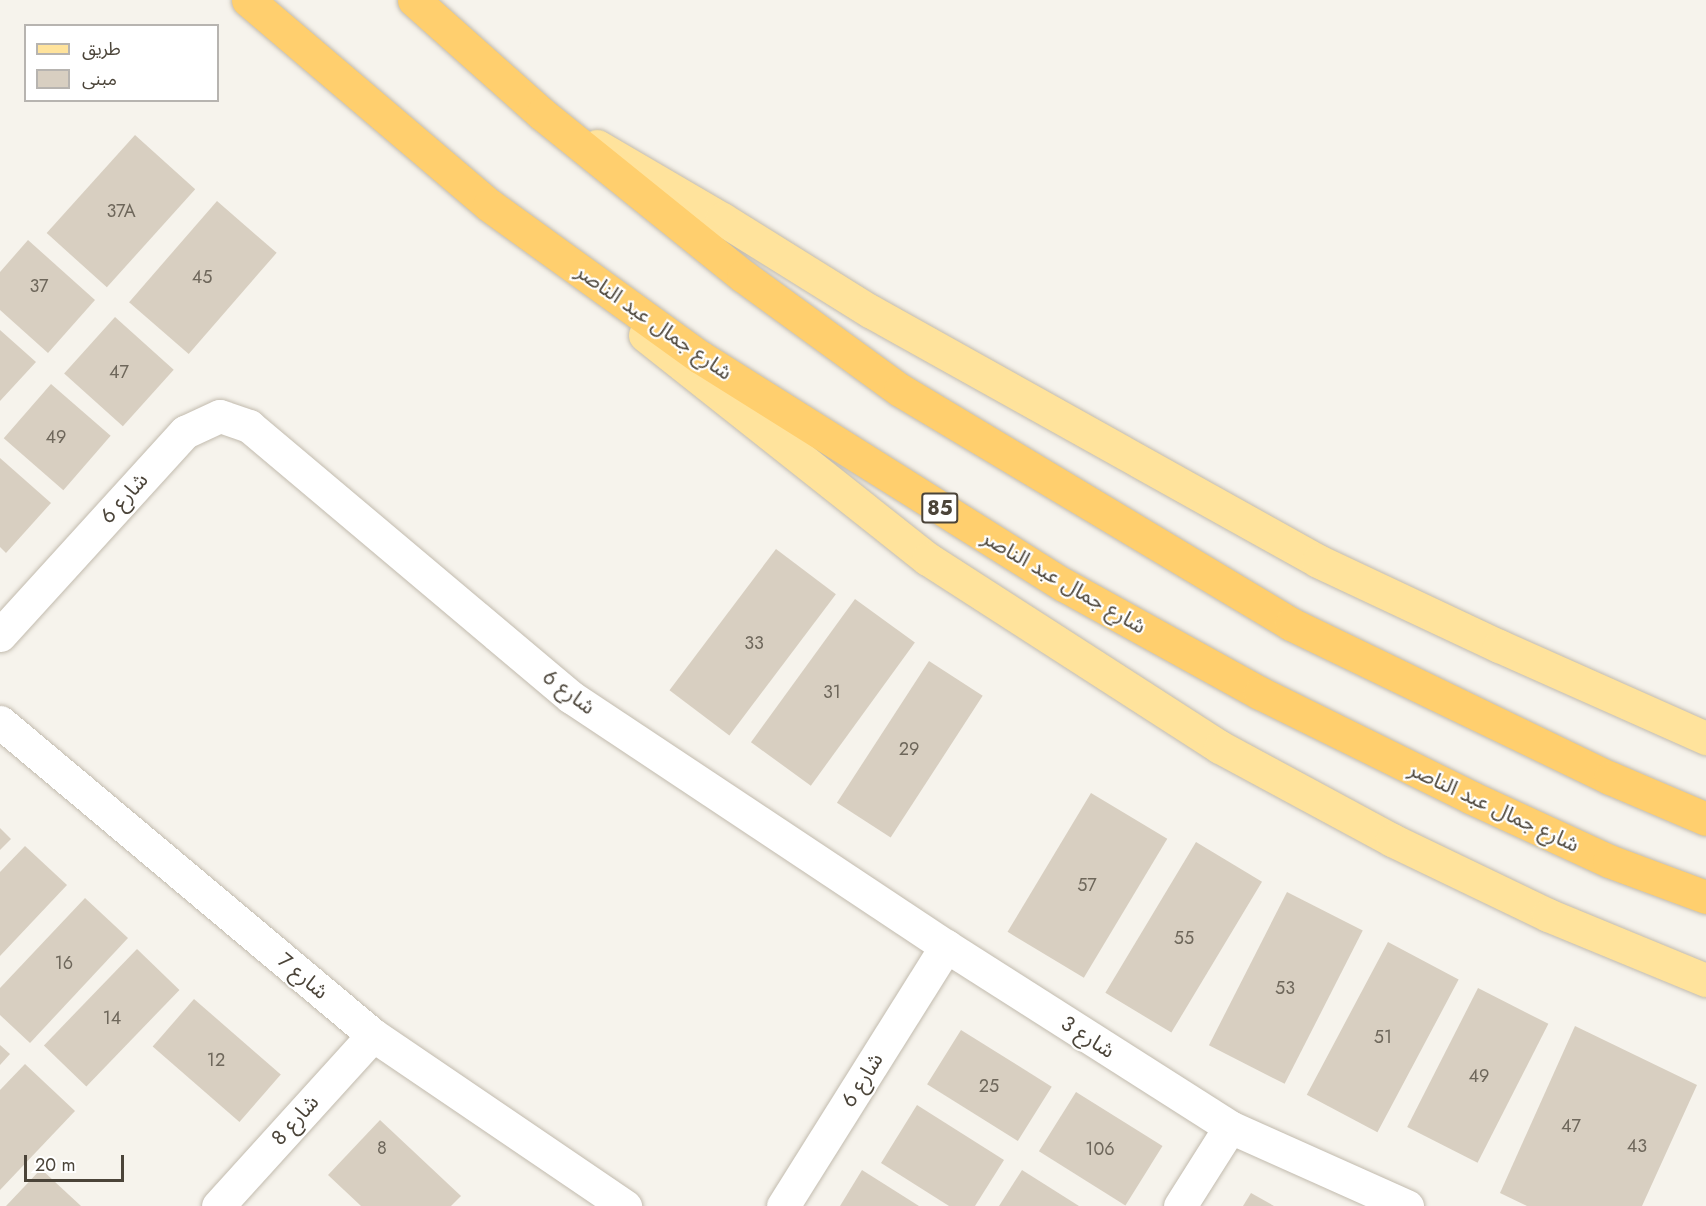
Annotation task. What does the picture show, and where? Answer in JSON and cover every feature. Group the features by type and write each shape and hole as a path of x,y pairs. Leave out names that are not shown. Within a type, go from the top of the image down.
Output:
{"highway":[{"name":"شارع جمال عبد الناصر","path":"248,0 489,205 699,357 1064,585 1260,693 1470,797 1609,861 1706,897"},
{"path":"414,0 542,114 743,276 900,390 1291,624 1589,768 1706,819"}],"main road":[{"path":"542,114 722,219 870,311 1318,561 1499,646 1706,738"},
{"path":"489,205 565,273 928,559 1220,747 1392,840 1538,910 1706,980"}],"street":[{"name":"شارع 6","path":"0,635 185,432 220,416 249,426 572,697 946,946 783,1206"},
{"name":"شارع 7","path":"0,722 373,1035 625,1206"},
{"name":"شارع 3","path":"946,946 1230,1127 1407,1206"},
{"name":"شارع 8","path":"218,1206 373,1035"},
{"path":"1180,1206 1230,1127"}],"building":[{"path":"135,135 195,189 107,287 47,233"},
{"path":"217,201 277,253 189,354 129,302"},
{"path":"28,240 95,300 48,353 0,310 0,272"},
{"path":"115,317 174,370 123,426 64,373"},
{"path":"0,330 36,362 0,401"},
{"path":"51,384 111,436 63,490 4,438"},
{"path":"0,458 51,503 6,553 0,547"},
{"path":"776,549 836,594 729,735 669,690"},
{"path":"855,599 915,642 811,786 751,742"},
{"path":"929,661 983,696 891,838 837,803"},
{"path":"1091,793 1167,839 1084,978 1008,932"},
{"path":"0,828 11,839 0,850"},
{"path":"1196,842 1262,882 1171,1033 1105,993"},
{"path":"25,846 67,885 0,956 0,872"},
{"path":"1287,892 1363,931 1285,1084 1209,1045"},
{"path":"85,898 128,938 30,1043 0,1015 0,988"},
{"path":"1388,942 1459,980 1377,1132 1307,1095"},
{"path":"137,949 179,990 86,1086 44,1045"},
{"path":"1478,988 1548,1024 1478,1163 1407,1127"},
{"path":"194,999 281,1074 239,1122 153,1047"},
{"path":"1575,1026 1697,1085 1642,1206 1527,1206 1500,1193"},
{"path":"961,1030 1052,1087 1018,1141 927,1084"},
{"path":"0,1045 10,1054 0,1065"},
{"path":"25,1064 75,1111 0,1190 0,1090"},
{"path":"1076,1092 1163,1146 1125,1205 1039,1151"},
{"path":"917,1105 1004,1160 975,1206 949,1206 881,1163"},
{"path":"380,1120 461,1196 451,1206 361,1206 328,1175"},
{"path":"41,1169 81,1206 6,1206"},
{"path":"862,1170 919,1206 840,1206"},
{"path":"1022,1170 1079,1206 999,1206"},
{"path":"1251,1193 1274,1206 1243,1206"}]}
